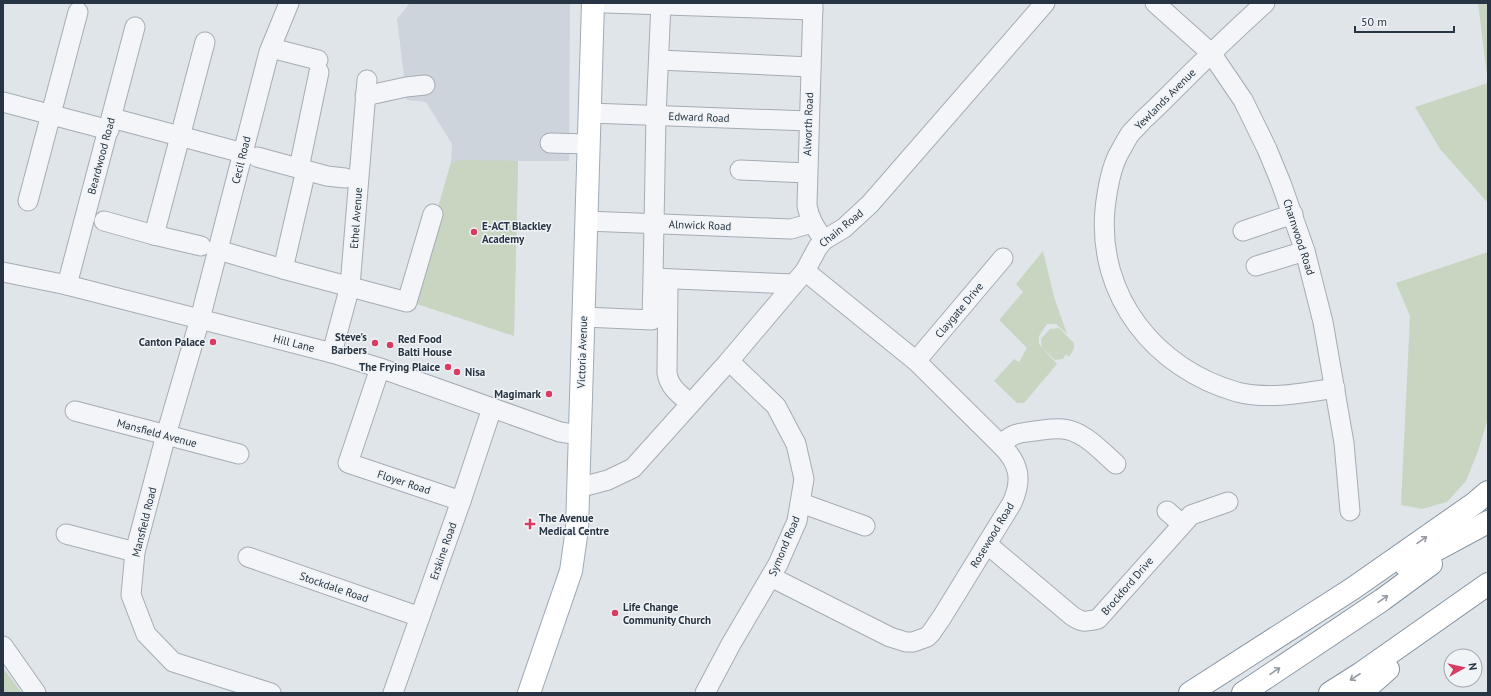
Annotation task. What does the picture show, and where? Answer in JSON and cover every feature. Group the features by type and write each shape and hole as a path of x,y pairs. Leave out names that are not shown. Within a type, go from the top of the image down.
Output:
{"main road":[{"name":"Victoria Avenue","path":"529,693 571,572 577,529 593,3"},
{"path":"1190,693 1352,589 1475,503 1488,492"},
{"path":"1202,693 1302,633 1393,573 1488,522"},
{"path":"1242,693 1382,600 1488,522"},
{"path":"1330,693 1360,674 1488,584"},
{"path":"1361,693 1468,599"}],"street":[{"name":"Cecil Road","path":"200,320 210,248 250,155 271,48 289,3"},
{"path":"606,3 813,7"},
{"name":"Chain Road","path":"578,488 608,480 633,468 729,361 799,277 818,246 824,240 844,228 870,204 1045,3"},
{"name":"Charnwood Road","path":"1154,3 1211,53 1243,100 1267,149 1293,214 1305,251 1324,322 1344,443 1350,511"},
{"name":"Yewlands Avenue","path":"1265,3 1211,53 1131,133 1118,157 1110,181 1105,216 1106,252 1113,280 1134,321 1152,343 1178,365 1196,376 1239,392 1272,396 1335,388"},
{"path":"661,4 656,116 654,223 661,281 668,379 671,386 690,403"},
{"name":"Alworth Road","path":"813,7 806,205 812,223 824,240"},
{"path":"28,201 78,12"},
{"name":"Beardwood Road","path":"67,285 135,27"},
{"path":"154,235 205,42"},
{"path":"271,48 319,66 303,169 283,269"},
{"path":"659,60 811,67"},
{"name":"Ethel Avenue","path":"332,353 350,286 366,88 425,85"},
{"path":"3,102 51,115 180,136 327,176 345,178"},
{"name":"Edward Road","path":"590,113 808,122"},
{"path":"550,143 588,144"},
{"path":"740,170 806,173"},
{"path":"104,221 154,235 210,248 407,302 433,214"},
{"path":"1243,231 1293,214"},
{"name":"Alnwick Road","path":"586,221 791,228 812,223"},
{"path":"1256,266 1305,251"},
{"name":"Claygate Drive","path":"916,361 1002,258"},
{"name":"Hill Lane","path":"3,272 67,285 332,353 380,368 560,432 580,435"},
{"path":"661,281 799,277"},
{"name":"Rosewood Road","path":"771,577 890,638 913,642 921,640 931,633 987,544 1012,503 1018,484 1016,465 1011,455 916,361 799,277"},
{"path":"584,317 652,320 661,281"},
{"name":"Mansfield Road","path":"200,320 166,435 135,552 131,595 146,634 173,662 271,693"},
{"name":"Symond Road","path":"706,693 731,644 771,577 796,521 801,503 804,479 796,444 776,406 729,361"},
{"name":"Floyer Road","path":"380,368 348,463 461,501"},
{"name":"Erskine Road","path":"393,693 461,501 492,408"},
{"name":"Mansfield Avenue","path":"75,411 239,454"},
{"path":"1002,445 1008,437 1017,433 1061,428 1072,430 1080,434 1108,463"},
{"name":"Brockford Drive","path":"987,544 1071,616 1080,621 1098,619 1191,515 1228,502"},
{"path":"801,503 865,526"},
{"path":"1167,511 1182,524"},
{"path":"66,534 135,552"},
{"name":"Stockdale Road","path":"248,557 420,617"},
{"path":"3,646 36,693"}],"shaded area":[{"name":"E-ACT Blackley Academy","path":"410,3 570,3 569,161 518,161 514,336 451,162 452,144 426,102 407,100 397,19"}],"green space":[{"path":"1478,3 1488,3 1488,83"},
{"path":"1488,83 1488,203 1440,149 1415,107"},
{"path":"462,160 518,161 514,336 411,302 451,162"},
{"path":"1043,251 1054,297 1067,334 1056,324 1047,324 1039,336 1039,344 1057,364 1024,403 1017,403 994,381 1014,359 1019,362 1027,348 999,320 1023,292 1016,284"},
{"path":"1488,252 1488,418 1478,451 1466,481 1447,502 1422,509 1401,505 1410,316 1396,283"},
{"path":"1059,328 1074,343 1074,349 1069,357 1066,354 1063,359 1055,360 1042,347 1041,339 1050,329"},
{"path":"3,668 22,693 3,693"}],"place":[{"name":"E-ACT Blackley Academy","path":"474,232"},
{"name":"Canton Palace","path":"213,342"},
{"name":"Steve's Barbers","path":"375,343"},
{"name":"Red Food Balti House","path":"390,345"},
{"name":"The Frying Plaice","path":"448,367"},
{"name":"Nisa","path":"457,372"},
{"name":"Magimark","path":"549,394"},
{"name":"The Avenue Medical Centre","path":"530,524"},
{"name":"Life Change Community Church","path":"615,613"}]}
